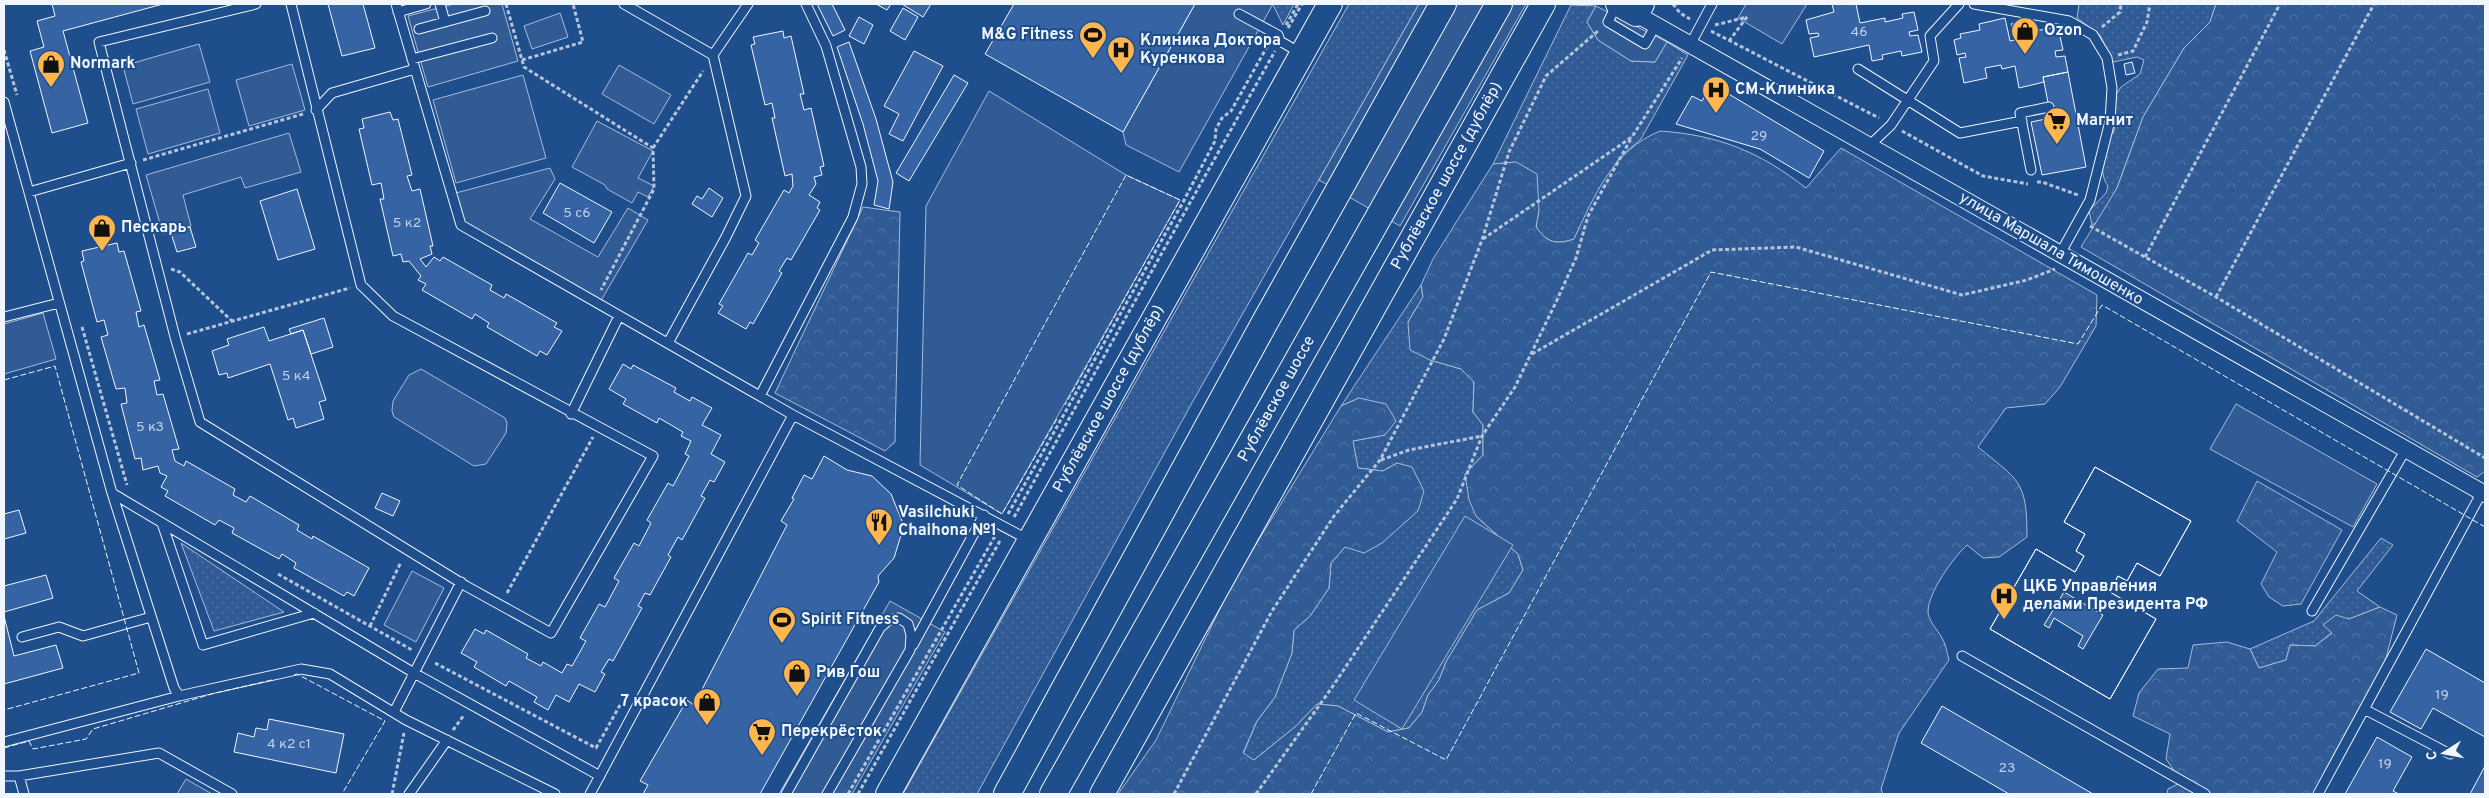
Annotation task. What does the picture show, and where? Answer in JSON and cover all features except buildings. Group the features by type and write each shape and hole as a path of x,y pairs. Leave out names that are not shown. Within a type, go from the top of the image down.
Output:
{"main road":[{"name":"Рублёвское шоссе (дублёр)","path":"888,794 1330,4"},
{"path":"1007,794 1264,322 1443,4"},
{"name":"Рублёвское шоссе","path":"1054,794 1499,4"},
{"name":"Рублёвское шоссе (дублёр)","path":"1102,794 1543,4"}],"street":[{"name":"улица Маршала Тимошенко","path":"1630,12 1869,146 2058,261 2484,493"}],"lane":[{"path":"256,4 99,42 175,337 200,422 460,582 551,633 653,456 571,414 393,316 361,285 291,4"},
{"path":"426,4 397,8 461,225 793,415 1030,540"},
{"path":"440,4 445,22"},
{"path":"624,4 713,54 746,196 726,237 668,343"},
{"path":"713,54 748,4"},
{"path":"760,396 853,217 862,184 860,167 826,46 806,4"},
{"path":"1690,45 1712,4"},
{"path":"1869,146 1891,125 1934,61 1930,36 1959,4"},
{"path":"1974,4 2069,20 2093,35 2107,58 2112,88 2110,121 2090,200 2058,261"},
{"path":"419,29 485,11"},
{"path":"1239,14 1302,54"},
{"path":"412,59 492,38"},
{"path":"316,110 332,93 415,69"},
{"path":"1858,69 1960,133 2022,121"},
{"path":"4,102 8,132 29,192 112,493 174,688 179,696"},
{"path":"2031,170 2020,113 2049,107"},
{"path":"29,192 131,163"},
{"path":"4,317 59,303"},
{"path":"571,414 620,316"},
{"path":"590,794 793,415"},
{"path":"2312,611 2406,449"},
{"path":"112,493 414,672 600,776"},
{"path":"2318,794 2484,493"},
{"path":"826,794 910,650 984,515"},
{"path":"162,523 204,645 314,613"},
{"path":"394,712 460,582"},
{"path":"22,637 59,627 83,636 152,617"},
{"path":"786,794 880,628 889,620 899,618 908,624 911,635 910,650"},
{"path":"1962,656 2205,794"},
{"path":"4,742 179,696 301,669 330,674 394,712 555,794"},
{"path":"2364,709 2450,754"},
{"path":"410,794 447,740"},
{"path":"4,776 19,776 159,753 232,794"},
{"path":"19,776 24,794"}],"path":[{"path":"506,4 524,66 653,148"},
{"path":"522,60 583,42 573,4"},
{"path":"848,794 1004,526 1298,4"},
{"path":"858,794 1182,204 1215,141 1216,129 1222,118 1231,111 1269,43 1279,38 1302,4"},
{"path":"1673,4 1680,13 1701,25"},
{"path":"2093,35 2120,12 2121,4"},
{"path":"2133,51 2147,22 2150,4"},
{"path":"2145,258 2280,4"},
{"path":"2216,297 2374,4"},
{"path":"1174,794 1272,611 1334,516 1380,460 1444,339 1482,240 1509,152 1546,76 1630,12"},
{"path":"1730,41 1747,16 1705,28 1891,125 1983,176 2026,184 2042,182 2090,200"},
{"path":"1256,794 1333,686 1457,499 1482,436 1515,387 1576,258 1588,216 1632,137 1690,45"},
{"path":"4,50 17,96"},
{"path":"594,301 654,189 653,148 705,68"},
{"path":"131,163 316,110"},
{"path":"1482,240 1632,137"},
{"path":"2079,219 2216,297 2485,458"},
{"path":"1531,354 1712,250 1796,247 1962,295 2027,280 2058,261"},
{"path":"156,264 180,272 233,321"},
{"path":"175,337 361,285"},
{"path":"81,323 127,487"},
{"path":"500,605 598,428"},
{"path":"1380,460 1409,450 1482,436"},
{"path":"370,626 407,550"},
{"path":"273,571 413,650"},
{"path":"430,660 596,748 625,698 644,694"},
{"path":"447,740 471,704"}],"green space":[{"path":"1294,4 1283,25 1273,5"},
{"path":"1349,4 1419,4 1193,401 977,794 903,794"},
{"path":"2079,4 2216,4 2210,22 2184,48 2143,117 2117,188 2100,221 2092,225 2089,211 2106,193 2108,186 2102,166 2104,151 2114,132 2116,95 2121,87 2140,74 2144,60 2137,57 2113,62 2100,35 2077,18"},
{"path":"2216,4 2485,4 2485,471 2477,477 2081,247 2117,188 2143,117 2184,48 2210,22"},
{"path":"1571,5 1596,6 1587,22 1598,40 1631,61 1655,62 1667,42 1688,55 1641,139 1620,157 1601,186 1574,239 1557,242 1548,239 1536,227 1539,210 1516,163 1493,164"},
{"path":"1660,131 1701,137 1738,147 1772,164 1806,188 1841,148 2097,295 2096,326 2060,387 2045,404 2006,408 1978,447 2012,475 2018,483 2025,504 2027,537 1999,557 1983,558 1967,545 1949,566 1937,585 1929,603 1928,615 1943,640 1949,660 1899,733 1881,789 1883,794 1118,794 1156,740 1234,580 1341,406 1359,398 1386,404 1396,421 1385,435 1353,441 1358,468 1383,471 1397,463 1412,467 1424,491 1418,511 1382,543 1364,553 1345,547 1331,563 1329,588 1310,616 1294,630 1292,653 1275,697 1257,721 1243,753 1254,760 1296,726 1317,704 1338,706 1388,732 1409,728 1422,712 1428,695 1439,680 1446,662 1477,610 1509,593 1523,570 1518,554 1476,516 1469,500 1465,474 1483,455 1483,425 1473,412 1474,382 1461,369 1430,360 1410,350 1408,322 1423,297 1421,285 1433,259 1493,164 1516,162 1537,174 1539,210 1536,227 1544,236 1552,241 1568,241 1574,239 1589,207 1617,162 1644,139"},
{"path":"863,207 900,212 895,442 885,451 775,393"},
{"path":"1421,285 1423,297 1408,322 1430,360 1461,369 1474,382 1473,412 1483,425 1483,455 1465,474 1476,516 1518,554 1523,570 1509,593 1477,610 1446,662 1439,680 1428,695 1422,712 1409,728 1388,732 1338,706 1317,704 1296,726 1254,760 1243,754 1257,721 1275,697 1292,653 1294,630 1310,616 1329,588 1331,563 1345,547 1397,463 1383,471 1358,468 1352,441 1385,435 1359,398 1341,406"},
{"path":"2257,481 2342,530 2301,604 2283,606 2269,597 2261,584 2277,552 2237,521"},
{"path":"2381,538 2393,545 2357,591 2380,607 2349,619 2315,646 2290,645 2286,660 2259,668 2250,649 2314,621"},
{"path":"181,543 284,612 214,631"},
{"path":"2380,607 2397,615 2385,662 2315,794 2167,794 2168,789 2182,782 2166,759 2170,734 2133,716 2139,693 2158,669 2188,668 2193,645 2227,642 2250,649 2259,668 2286,660 2290,645 2315,646 2332,633 2323,625 2336,615 2349,619"}],"shaded area":[{"path":"454,4 502,4 518,61 428,87 408,16"},
{"path":"1195,4 1273,4 1179,172 1126,145 1123,132"},
{"path":"1419,4 1526,4 1400,226 1319,180"},
{"path":"1746,4 1807,4 1782,44 1738,18"},
{"path":"1596,6 1667,42 1655,62 1631,61 1598,40 1587,22"},
{"path":"560,13 568,37 532,49 524,26"},
{"path":"199,44 210,82 133,104 123,66"},
{"path":"292,64 305,110 249,126 236,80"},
{"path":"619,65 671,95 654,124 602,94"},
{"path":"523,75 546,158 456,183 433,100"},
{"path":"208,89 220,133 148,154 136,109"},
{"path":"989,91 1126,175 1180,200 1002,514 920,465 926,206"},
{"path":"597,121 653,151 638,178 654,186 648,197 638,192 632,203 607,189 605,185 572,167"},
{"path":"289,133 301,172 245,188 241,177 183,195 191,226 163,234 146,175"},
{"path":"550,168 555,179 530,219 598,257 628,208 648,220 599,304 461,225 452,194"},
{"path":"43,313 56,359 4,374 4,324"},
{"path":"421,369 505,418 507,423 506,433 486,464 474,466 394,417 392,411 393,401 409,375"},
{"path":"2236,404 2377,484 2353,527 2210,449"},
{"path":"1465,516 1513,545 1402,729 1354,700"},
{"path":"412,571 444,588 416,642 384,625"},
{"path":"890,601 945,632 852,794 779,794"},
{"path":"186,779 212,794 177,794"}],"fence":[{"path":"1057,419 1002,514 957,485 1126,175 1180,200 1065,405"},
{"path":"1311,794 1356,713 1446,760 1711,272 2078,344 2102,305 2485,527"},
{"path":"4,380 55,366 139,673 4,710"},
{"path":"294,675 297,674 385,721 342,794"},
{"path":"4,748 29,741 33,749 86,739 93,729 215,693 272,680"}],"place":[{"name":"Ozon","path":"2025,55"},
{"name":"M&G Fitness","path":"1093,59"},
{"name":"Клиника Доктора Куренкова","path":"1121,74"},
{"name":"Normark","path":"51,88"},
{"name":"СМ-Клиника","path":"1716,114"},
{"name":"Магнит","path":"2057,145"},
{"name":"Пескарь","path":"102,252"},
{"name":"Vasilchuki Chaihona №1","path":"879,546"},
{"name":"ЦКБ Управления делами Президента РФ","path":"2004,620"},
{"name":"Spirit Fitness","path":"782,644"},
{"name":"Рив Гош","path":"797,697"},
{"name":"7 красок","path":"707,726"},
{"name":"Перекрёсток","path":"762,756"}]}
